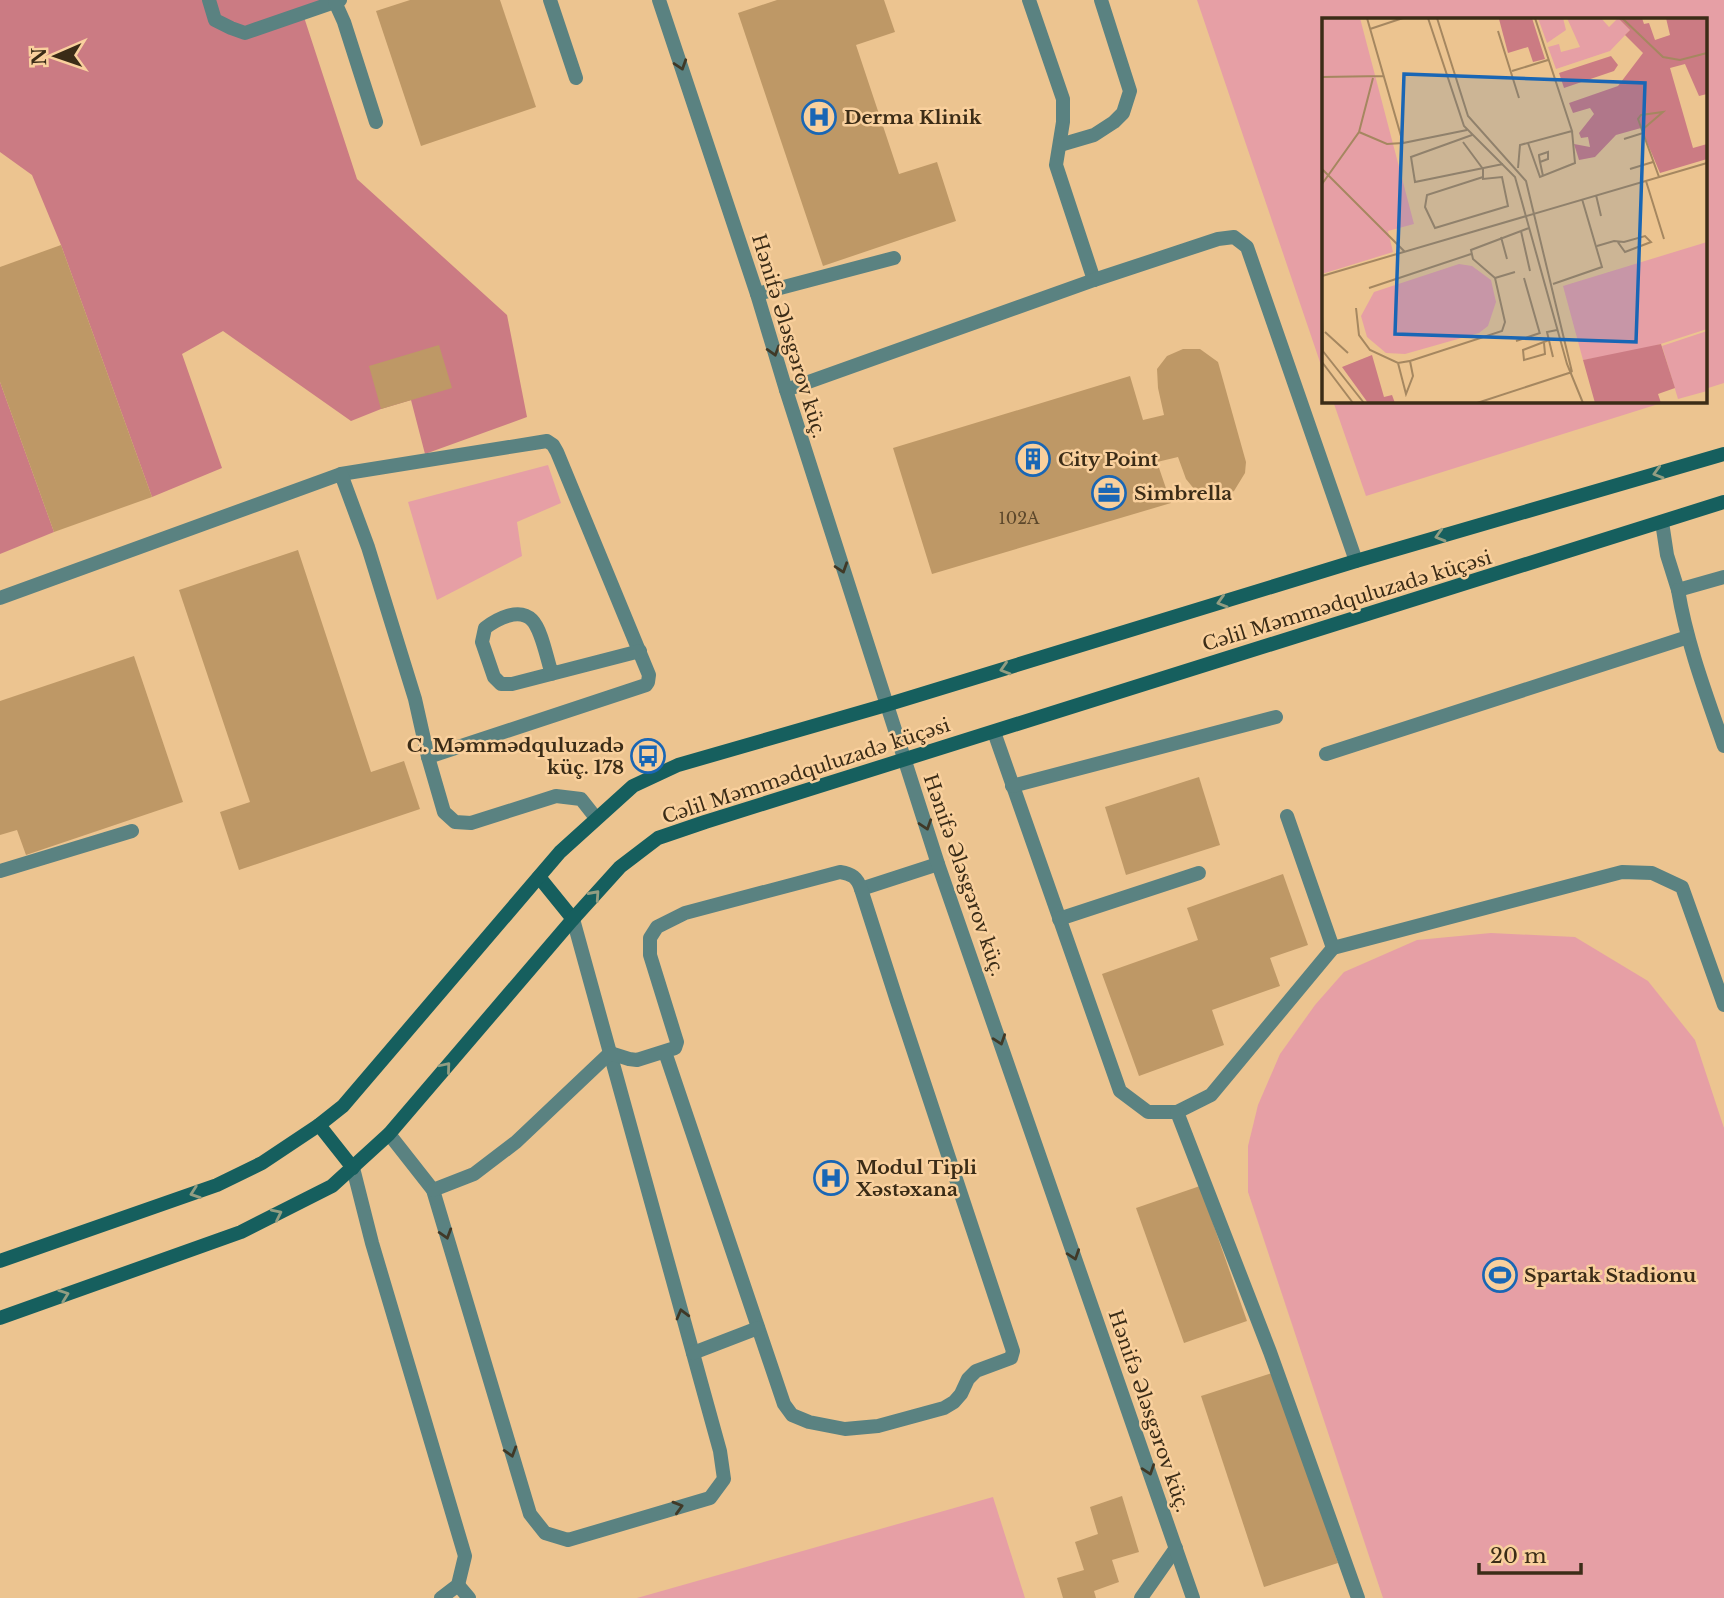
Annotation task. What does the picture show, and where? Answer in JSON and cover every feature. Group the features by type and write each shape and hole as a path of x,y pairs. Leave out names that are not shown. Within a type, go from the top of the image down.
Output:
{"main road":[{"name":"Cəlil Məmmədquluzadə küçəsi","path":"0,1261 216,1185 262,1163 319,1125 343,1106 560,852 633,786 678,765 886,705 1356,561 1724,454"},
{"name":"Cəlil Məmmədquluzadə küçəsi","path":"0,1318 241,1232 332,1186 389,1134 620,867 658,838 1724,502"},
{"path":"539,877 573,919"},
{"path":"319,1125 353,1168"}],"street":[{"path":"209,0 215,20 245,33 315,4 338,1 376,122"},
{"path":"550,0 576,78"},
{"name":"Hənifə Ələsgərov küç.","path":"659,0 757,294 938,864 1193,1598"},
{"path":"1029,0 1063,99 1063,122 1056,165 1094,281"},
{"path":"1060,145 1094,135 1114,122 1123,113 1130,90 1101,0"},
{"path":"786,390 1094,281 1218,239 1234,237 1247,247 1356,561"},
{"path":"757,294 894,258"},
{"path":"0,598 341,474 547,441 557,452 640,651 649,675 648,682 646,685 429,757"},
{"path":"341,474 372,560 415,699 444,813 455,822 471,823 556,796 581,799 596,818"},
{"path":"1662,522 1667,555 1695,663 1724,746"},
{"path":"1678,590 1724,577"},
{"path":"552,674 540,635 532,620 522,615 508,615 485,628 482,642 494,677 501,684 512,684 552,674 640,651"},
{"path":"1326,754 1688,637"},
{"path":"1012,786 1276,717"},
{"path":"994,732 1120,1091 1148,1112 1177,1112 1211,1095 1333,948 1622,872 1652,873 1682,887 1724,1005"},
{"path":"1287,816 1333,948"},
{"path":"0,871 132,831"},
{"path":"862,889 938,864"},
{"path":"610,1053 636,1060 675,1048 677,1042 650,955 650,939 657,926 685,913 840,872 851,874 862,889 1013,1351 1011,1358 976,1371 968,1379 961,1394 944,1408 878,1426 845,1429 809,1422 792,1415 784,1404 665,1052"},
{"path":"1059,919 1199,873"},
{"path":"389,1134 433,1190 530,1514 545,1532 568,1539 710,1498 724,1479 720,1451 573,919"},
{"path":"433,1190 474,1174 516,1142 610,1053"},
{"path":"1177,1112 1270,1352 1358,1598"},
{"path":"353,1168 372,1243 466,1556 458,1585 441,1598"},
{"path":"693,1353 758,1328"},
{"path":"1141,1598 1176,1548"},
{"path":"458,1585 469,1598"}],"shaded area":[{"path":"0,0 327,0 302,11 357,179 507,315 527,417 425,454 411,400 351,421 223,331 182,354 222,468 152,497 61,245 32,175 0,152"},
{"path":"1197,0 1724,0 1724,383 1706,389 1706,18 1322,18 1322,368"},
{"path":"0,382 54,532 0,554"},
{"path":"1333,402 1665,402 1366,496"},
{"path":"548,465 561,503 517,522 522,556 437,600 408,502"},
{"name":"Spartak Stadionu","path":"1491,933 1575,937 1648,981 1695,1040 1724,1128 1724,1598 1383,1598 1248,1192 1248,1146 1258,1105 1280,1054 1315,1005 1344,972 1417,940"},
{"path":"993,1497 1025,1598 637,1598"}],"building":[{"path":"410,0 500,0 536,107 421,146 376,11"},
{"path":"777,0 884,0 895,32 856,45 899,174 937,162 956,221 823,266 738,13"},
{"path":"61,245 152,497 54,532 0,382 0,267"},
{"path":"439,345 452,388 381,409 369,366"},
{"name":"City Point","path":"1183,349 1200,349 1218,362 1246,462 1245,473 1234,491 1218,498 1199,495 1186,479 1178,457 1157,462 1171,503 932,574 893,448 1130,376 1143,420 1164,415 1157,369 1167,356"},
{"path":"298,550 371,772 404,761 420,809 239,870 220,812 250,802 179,590"},
{"path":"134,656 183,802 26,855 17,830 0,835 0,701"},
{"path":"1199,777 1220,845 1126,875 1105,807"},
{"path":"1283,874 1308,945 1270,958 1280,986 1212,1010 1224,1045 1139,1076 1102,974 1198,940 1187,908"},
{"path":"1200,1186 1247,1321 1184,1343 1136,1208"},
{"path":"1275,1372 1338,1563 1264,1587 1201,1396"},
{"path":"1122,1496 1139,1552 1112,1560 1119,1582 1094,1591 1096,1598 1063,1598 1057,1578 1084,1570 1075,1542 1098,1534 1090,1507"}],"place":[{"name":"Derma Klinik","path":"819,117"},
{"name":"City Point","path":"1033,459"},
{"name":"Simbrella","path":"1109,493"},
{"name":"C. Məmmədquluzadə küç. 178","path":"648,756"},
{"name":"Modul Tipli Xəstəxana","path":"831,1178"},
{"name":"Spartak Stadionu","path":"1500,1275"}]}
